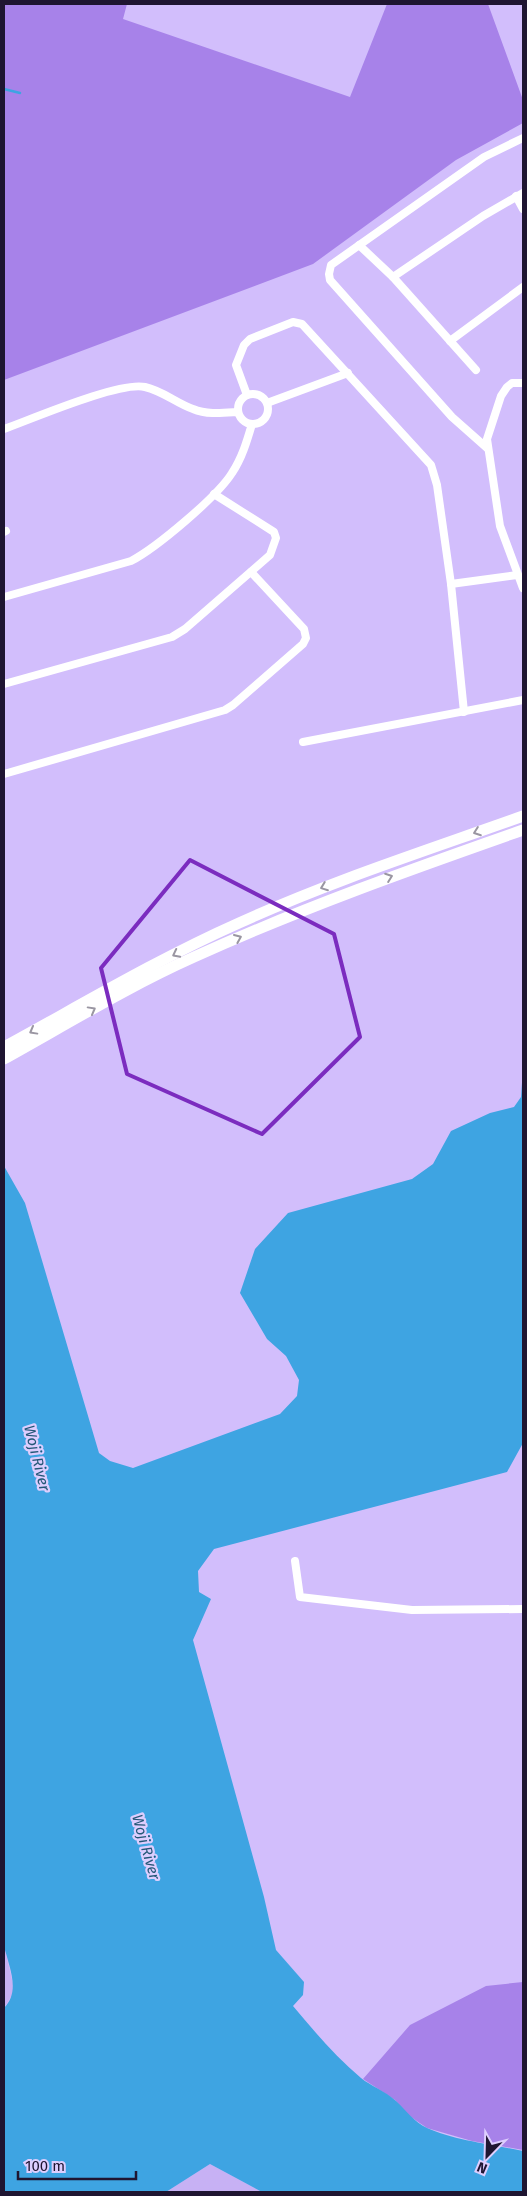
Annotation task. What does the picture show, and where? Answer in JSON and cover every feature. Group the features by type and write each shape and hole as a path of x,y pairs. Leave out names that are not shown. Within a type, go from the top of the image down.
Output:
{"main road":[{"path":"4,1047 121,983 237,924 356,875 523,816"},
{"path":"4,1059 136,986 194,957 310,907 523,830"}],"street":[{"path":"487,448 452,416 330,280 329,274 331,265 484,157 523,138"},
{"path":"393,277 483,216 520,194 523,209"},
{"path":"359,246 393,277 476,370"},
{"path":"450,341 523,287"},
{"path":"246,395 236,365 244,345 250,339 293,322 302,324 432,465 437,485 451,584 464,712"},
{"path":"267,403 348,373"},
{"path":"523,383 512,383 507,386 501,396 486,439 500,526 523,588"},
{"path":"4,430 109,391 130,386 144,386 163,393 194,410 207,413 238,412"},
{"path":"256,394 267,403 266,416 259,422 252,424 244,421 238,412 239,402 246,395 256,394"},
{"path":"4,596 131,561 146,553 214,494 232,475 242,456 252,424"},
{"path":"4,684 172,636 185,629 270,555 276,538 274,532 214,494"},
{"path":"4,774 224,710 233,705 303,644 306,638 304,629 251,572"},
{"path":"451,584 517,575"},
{"path":"303,742 523,700"},
{"path":"295,1561 300,1597 412,1610 523,1609"}],"highlighted area":[{"path":"190,860 334,934 360,1037 262,1134 127,1074 101,968"}],"shaded area":[{"path":"4,4 127,4 123,19 350,97 387,4 488,4 523,100 523,123 456,160 313,264 4,380"},
{"path":"4,1946 14,1988 4,2008"},
{"path":"523,1982 523,2150 472,2141 427,2128 408,2115 395,2100 363,2079 410,2025 486,1986"},
{"path":"210,2164 262,2192 166,2192"}],"water":[{"name":"Woji River","path":"523,1068 523,1443 507,1472 214,1549 198,1571 199,1592 211,1599 193,1640 264,1897 276,1950 304,1982 303,1995 293,2006 351,2070 392,2097 422,2125 437,2132 461,2139 523,2151 523,2192 262,2192 210,2164 166,2192 4,2192 4,2008 12,1994 13,1986 11,1970 4,1946 4,1166 25,1203 99,1453 110,1461 133,1468 280,1414 297,1396 299,1380 286,1356 267,1339 240,1293 255,1249 288,1213 412,1179 433,1164 451,1131 490,1113 514,1107 521,1097"}],"waterway":[{"path":"4,89 20,93"}]}
